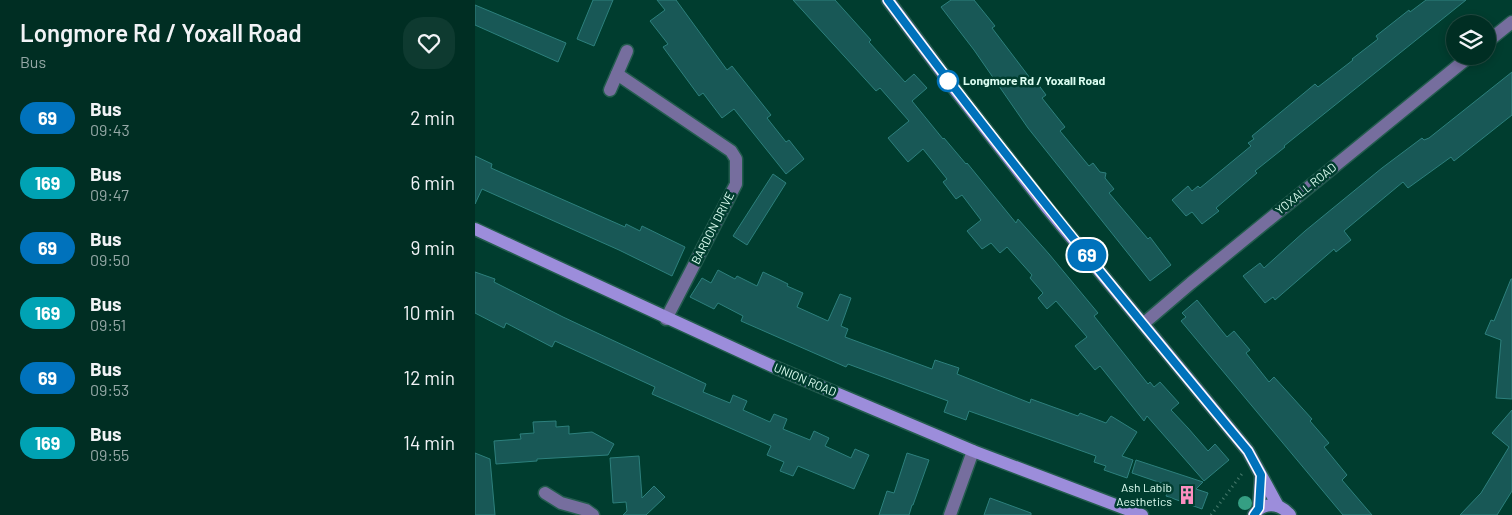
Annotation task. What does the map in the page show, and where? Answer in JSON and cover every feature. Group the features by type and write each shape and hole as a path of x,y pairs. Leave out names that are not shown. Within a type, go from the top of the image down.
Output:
{"street":[{"path":"888,0 1017,170 1248,451 1278,506"},
{"path":"1496,35 1512,22"},
{"path":"610,90 627,51"},
{"name":"YOXALL ROAD","path":"1143,324 1458,65"},
{"name":"BARDON DRIVE","path":"617,74 731,151 736,159 736,184 667,319"},
{"name":"UNION ROAD","path":"475,229 772,366 973,451 1142,515"},
{"path":"950,515 973,451"},
{"path":"1257,512 1261,475"},
{"path":"545,494 561,503 585,510 593,515"},
{"path":"555,515 561,503"},
{"path":"1257,512 1266,506 1278,506 1283,508 1289,515"}],"path":[{"path":"1211,515 1253,460"}],"building":[{"path":"593,0 613,0 594,46 577,39"},
{"path":"657,0 676,0 727,70 732,66 771,115 767,118 786,142 789,140 804,159 786,174 734,109 722,118 703,93 699,96 663,47 668,44 650,21 665,10"},
{"path":"793,0 835,0 905,82 914,74 927,88 912,101 943,139 967,163 1016,223 1018,219 1049,254 1098,313 1094,316 1148,384 1150,382 1154,387 1160,382 1179,403 1171,410 1208,451 1215,444 1229,460 1204,481 1147,416 1144,421 1100,366 1095,370 1075,346 1087,337 1056,301 1047,309 1038,298 1043,293 1030,278 1032,275 1007,247 1000,253 991,243 982,249 967,231 981,220 962,195 956,199 943,182 947,179 923,149 908,162 888,138 909,121 880,88 876,91"},
{"path":"951,0 974,0 995,26 992,28 1030,78 1032,76 1046,95 1042,98 1065,127 1060,131 1089,166 1093,163 1100,172 1106,173 1105,178 1114,189 1109,193 1148,239 1150,237 1171,265 1150,281 1028,128 974,50 941,7"},
{"path":"1426,0 1466,0 1284,146 1255,171 1257,173 1216,208 1219,211 1202,224 1192,212 1186,216 1172,200 1188,186 1192,191 1198,186 1200,188 1251,146 1248,143 1254,139 1252,136 1315,84 1318,87 1353,60 1378,39 1376,36 1409,10 1410,12"},
{"path":"475,5 566,43 558,62 475,25"},
{"path":"1512,72 1512,115 1454,161 1451,157 1408,188 1403,182 1344,231 1351,240 1336,252 1334,249 1275,300 1273,297 1265,303 1243,276 1260,263 1264,268 1305,231 1382,168 1422,138 1424,140 1429,138"},
{"path":"475,156 492,164 491,168 625,227 626,224 640,231 642,226 685,247 672,276 619,250 482,189 475,204"},
{"path":"773,174 786,183 747,245 733,236"},
{"path":"718,270 735,279 737,276 757,286 763,272 803,293 797,307 828,321 840,294 851,298 841,326 848,329 845,337 932,369 935,360 959,368 957,374 1030,403 1031,399 1078,416 1080,413 1106,423 1111,416 1137,432 1122,456 1133,460 1127,478 1104,470 1106,466 1094,462 1096,456 969,411 966,420 944,412 948,401 848,364 846,367 741,321 743,316 718,303 714,309 690,297 702,278 711,283"},
{"path":"475,272 495,279 494,282 563,317 706,384 703,392 730,403 733,395 747,401 743,410 770,422 774,414 787,419 783,429 810,440 814,431 829,438 825,446 851,458 855,449 869,455 854,489 798,466 793,476 780,471 784,462 767,455 771,446 652,394 655,387 555,341 552,347 506,323 504,328 475,313"},
{"path":"1511,279 1512,399 1496,398 1501,340 1485,334 1491,320 1494,321"},
{"path":"1197,300 1227,337 1234,331 1250,350 1246,353 1269,382 1274,377 1312,419 1310,421 1329,443 1324,447 1347,475 1342,480 1372,515 1343,515 1181,321 1186,317 1182,313"},
{"path":"1512,410 1512,491 1497,515 1460,515 1481,493 1509,447 1492,433"},
{"path":"556,421 556,427 569,426 569,434 592,432 614,444 608,455 537,459 537,461 496,464 494,441 521,439 520,434 534,433 533,422"},
{"path":"475,453 490,459 495,515 475,515"},
{"path":"907,453 929,460 909,515 879,515 887,491 894,493"},
{"path":"639,456 642,498 654,486 665,497 646,515 623,515 627,511 626,502 613,503 610,458"},
{"path":"1136,460 1203,482 1196,489 1208,493 1202,509 1166,496 1170,486 1132,473"},
{"path":"990,498 1031,513 1031,515 984,515"}],"bus line":[{"name":"69","path":"888,0 1048,209 1248,451 1261,475 1259,508 1254,515"}],"place":[{"name":"Longmore Rd / Yoxall Road","path":"948,81"},
{"name":"Ash Labib Aesthetics","path":"1187,495"}]}
